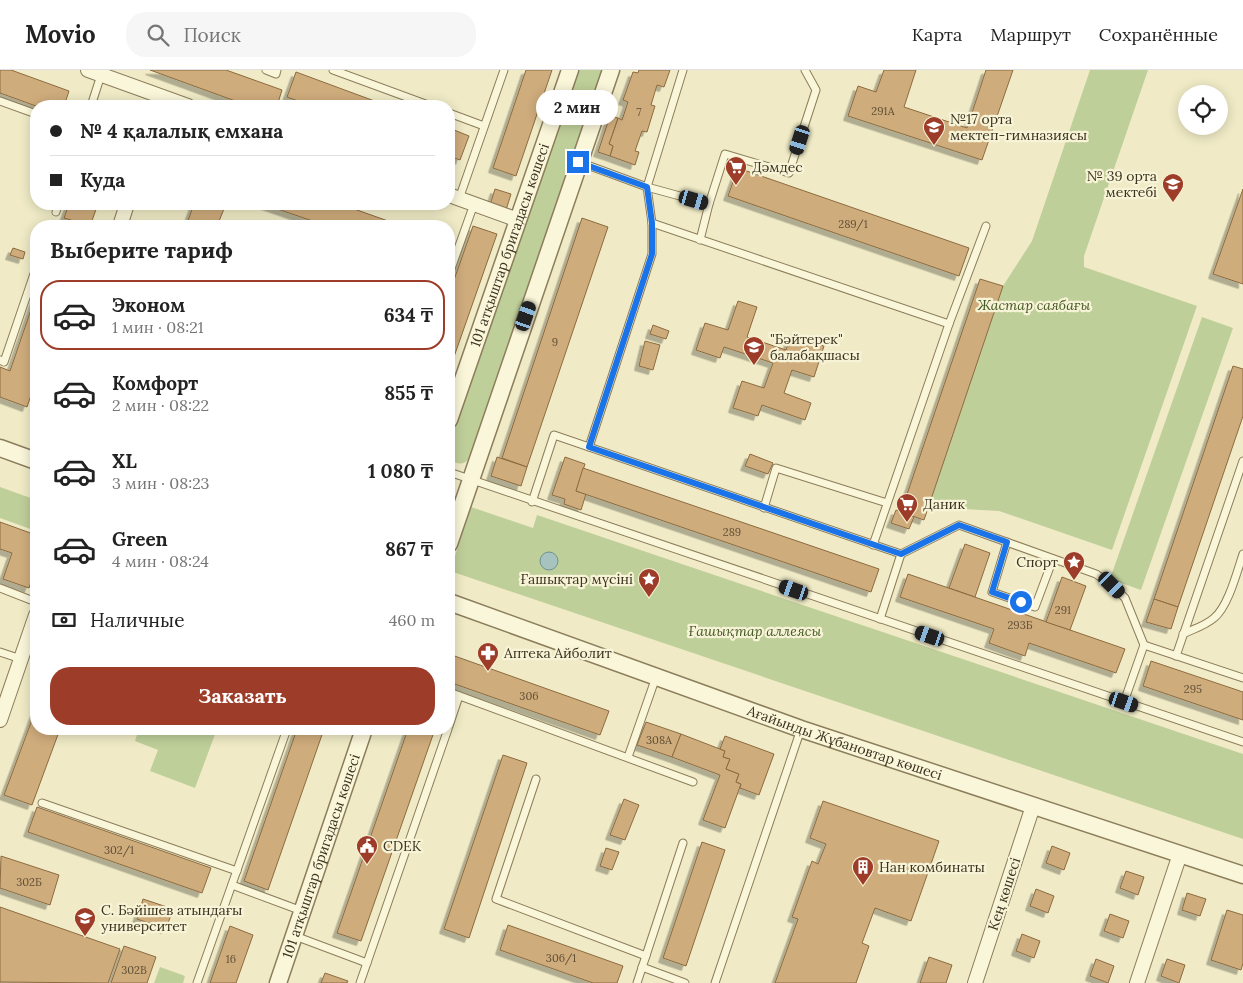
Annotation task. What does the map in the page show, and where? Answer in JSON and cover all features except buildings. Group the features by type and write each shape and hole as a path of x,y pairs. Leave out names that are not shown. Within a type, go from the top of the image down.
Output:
{"street":[{"path":"88,70 156,100"},
{"name":"101 атқыштар бригадасы көшесі","path":"455,403 570,70"},
{"path":"455,526 611,70"},
{"path":"455,197 518,220"},
{"path":"0,448 30,459"},
{"name":"Ағайынды Жұбановтар көшесі","path":"455,604 801,729 1243,875"},
{"path":"0,720 30,633"},
{"name":"101 атқыштар бригадасы көшесі","path":"278,983 362,735"},
{"name":"Кең көшесі","path":"975,983 1033,806"},
{"path":"1137,983 1180,854"}],"lane":[{"path":"266,70 276,74 278,70"},
{"path":"333,70 416,100"},
{"path":"455,195 484,126 504,70"},
{"path":"589,447 652,254 652,223 647,187 683,70"},
{"path":"700,240 725,154 788,173 816,90 805,70"},
{"path":"93,100 101,75"},
{"path":"0,101 30,112"},
{"path":"455,115 484,126"},
{"path":"578,162 647,187 709,204"},
{"path":"455,257 474,204"},
{"path":"652,223 949,324"},
{"path":"873,545 949,324 986,226"},
{"path":"0,360 4,362 30,286"},
{"path":"532,502 554,435 901,554 959,525 1096,574 1112,585 1125,598 1144,645 1124,702"},
{"path":"1176,656 1243,461"},
{"path":"764,508 776,468 887,503"},
{"path":"455,474 1243,742"},
{"path":"1007,542 992,592 1035,607 1053,559"},
{"path":"880,619 901,554"},
{"path":"1183,634 1206,624 1216,617 1226,601 1243,554"},
{"path":"0,588 30,600"},
{"path":"1144,645 1243,678"},
{"path":"0,652 21,659"},
{"path":"628,757 656,676"},
{"path":"455,694 693,782"},
{"path":"455,707 459,696"},
{"path":"715,983 801,729"},
{"path":"197,983 285,735"},
{"path":"360,983 445,735"},
{"path":"536,779 496,899 646,956"},
{"path":"42,803 237,871"},
{"path":"637,983 682,843"},
{"path":"232,885 303,911"},
{"path":"294,936 367,963"},
{"path":"642,968 685,983"}],"green space":[{"path":"578,70 604,70 470,458 460,464 455,462 455,423"},
{"name":"Жастар саябағы","path":"1090,70 1148,70 1084,256 1084,267 1197,306 1112,550 999,511 928,507 1003,286 1032,241"},
{"path":"1202,317 1233,328 1141,590 1110,579"},
{"path":"0,487 30,498 30,529 0,518"},
{"name":"Ғашықтар аллеясы","path":"471,507 533,528 537,515 1243,754 1243,839 455,573 455,556"},
{"path":"137,735 215,735 195,788 150,771 158,750 135,741"},
{"path":"160,967 185,976 183,983 154,983"}],"water":[{"path":"549,552 555,555 558,561 555,567 549,570 543,567 540,561 543,555"}],"place":[{"name":"№17 орта мектеп-гимназиясы","path":"934,146"},
{"name":"Дәмдес","path":"736,186"},
{"name":"№ 39 орта мектебі","path":"1173,203"},
{"name":"\"Бәйтерек\" балабақшасы","path":"754,366"},
{"name":"Даник","path":"907,523"},
{"name":"Спорт","path":"1074,581"},
{"name":"Ғашықтар мүсіні","path":"649,598"},
{"name":"Аптека Айболит","path":"488,672"},
{"name":"CDEK","path":"367,865"},
{"name":"Нан комбинаты","path":"863,886"},
{"name":"С. Бәйішев атындағы университет","path":"85,937"}],"route":[{"path":"578,162 647,187 652,223 652,254 589,447 901,554 959,525 979,531 1007,542 992,592 1021,602"}]}
